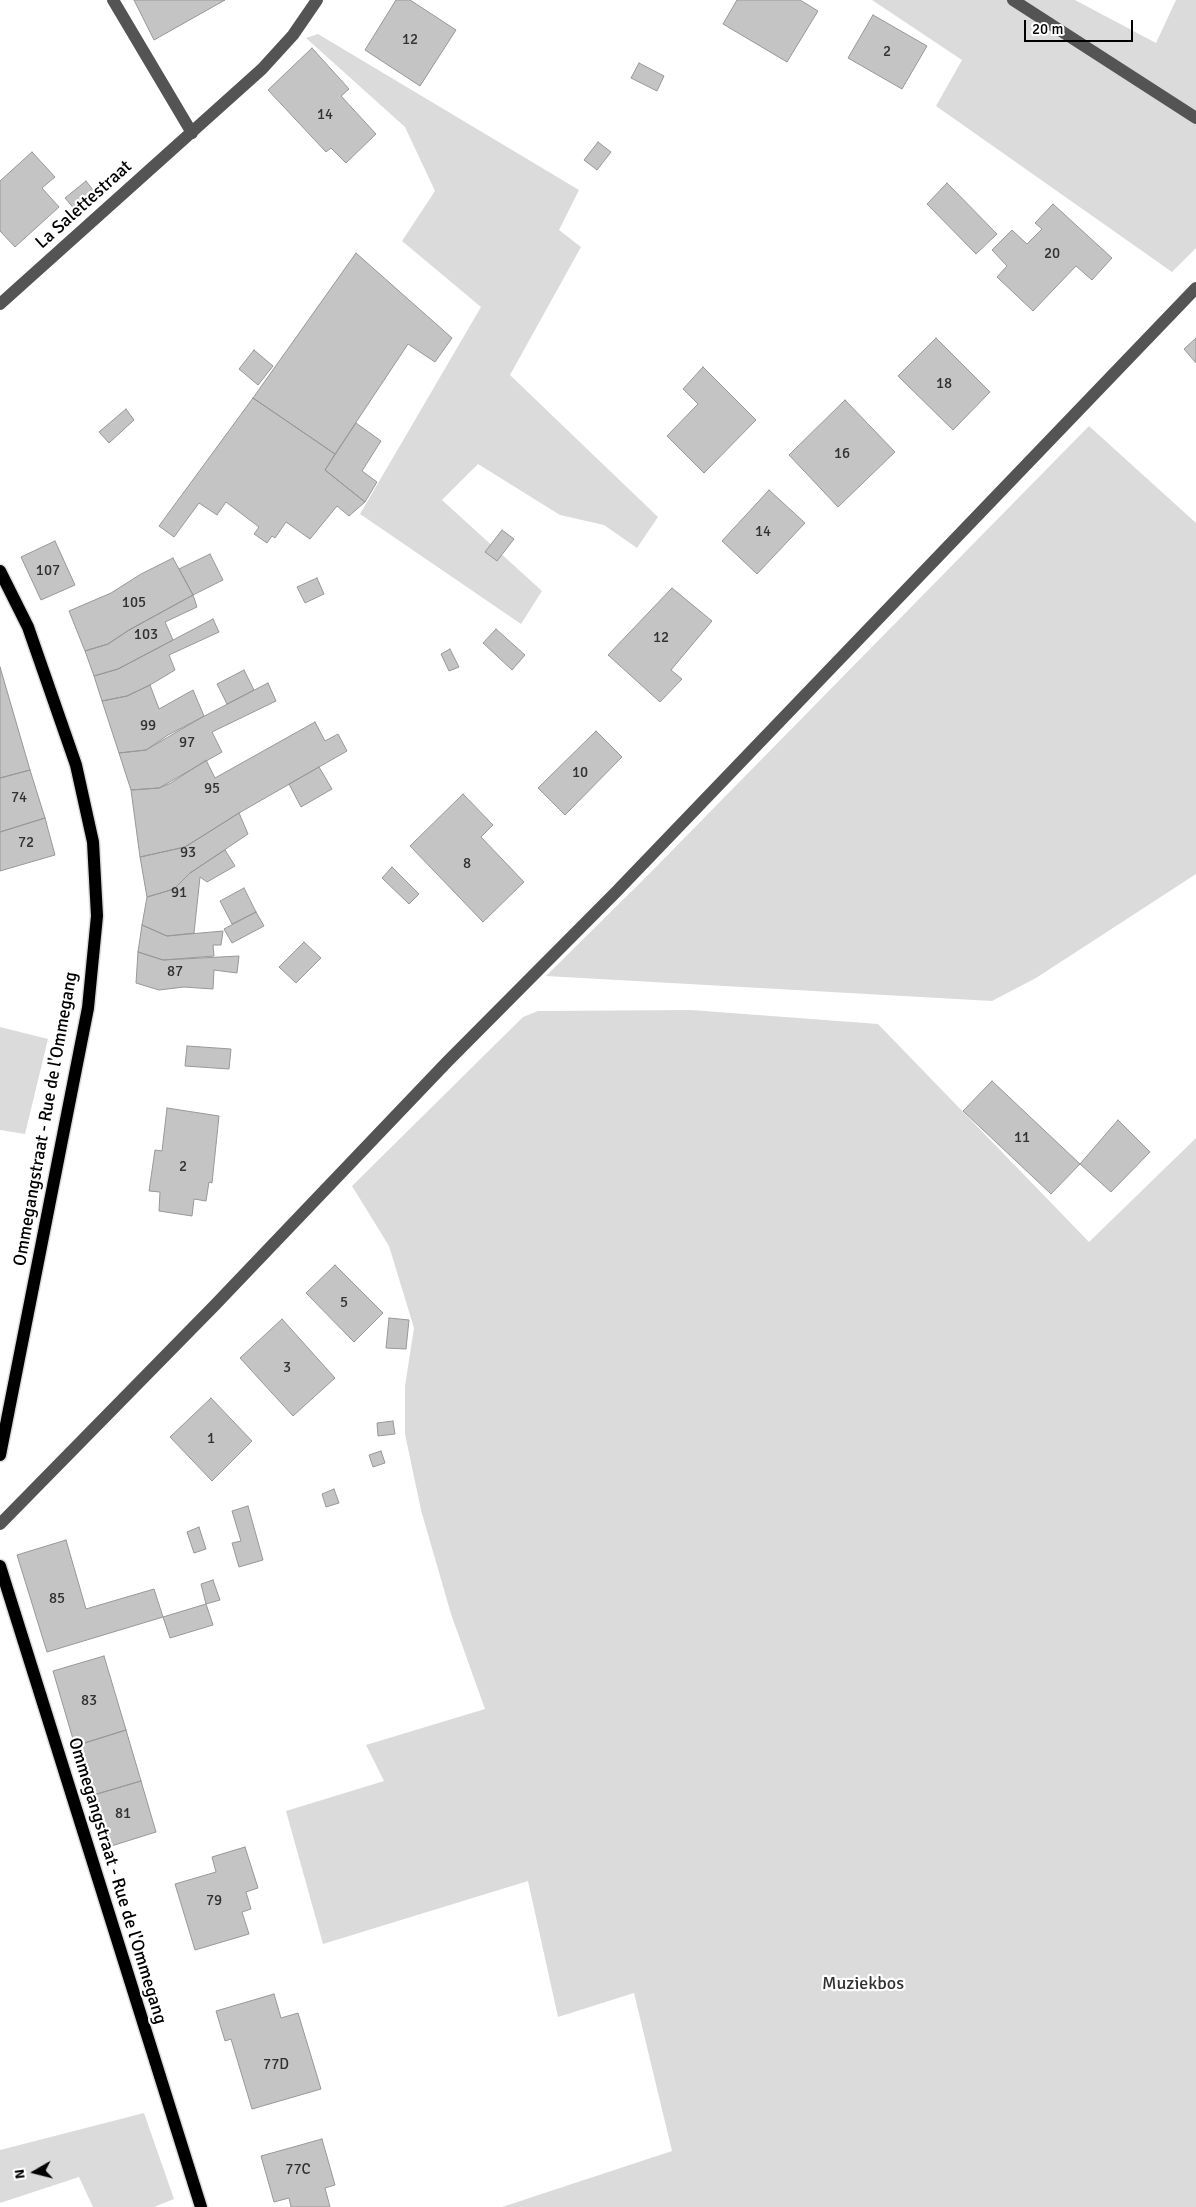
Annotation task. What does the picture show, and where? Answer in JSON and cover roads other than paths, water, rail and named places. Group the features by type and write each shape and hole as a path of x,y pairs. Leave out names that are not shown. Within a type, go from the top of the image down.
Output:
{"main road":[{"name":"Ommegangstraat - Rue de l'Ommegang","path":"0,571 28,627 76,766 93,842 97,916 84,1026 0,1451"},
{"name":"Ommegangstraat - Rue de l'Ommegang","path":"0,1566 201,2207"}],"street":[{"path":"113,0 192,133"},
{"name":"La Salettestraat","path":"0,304 262,69 292,35 317,0"},
{"path":"1013,0 1196,118"},
{"path":"0,1524 256,1262 447,1062 616,892 1196,288"}],"park label":[{"name":"Muziekbos","path":"863,1984"}]}
